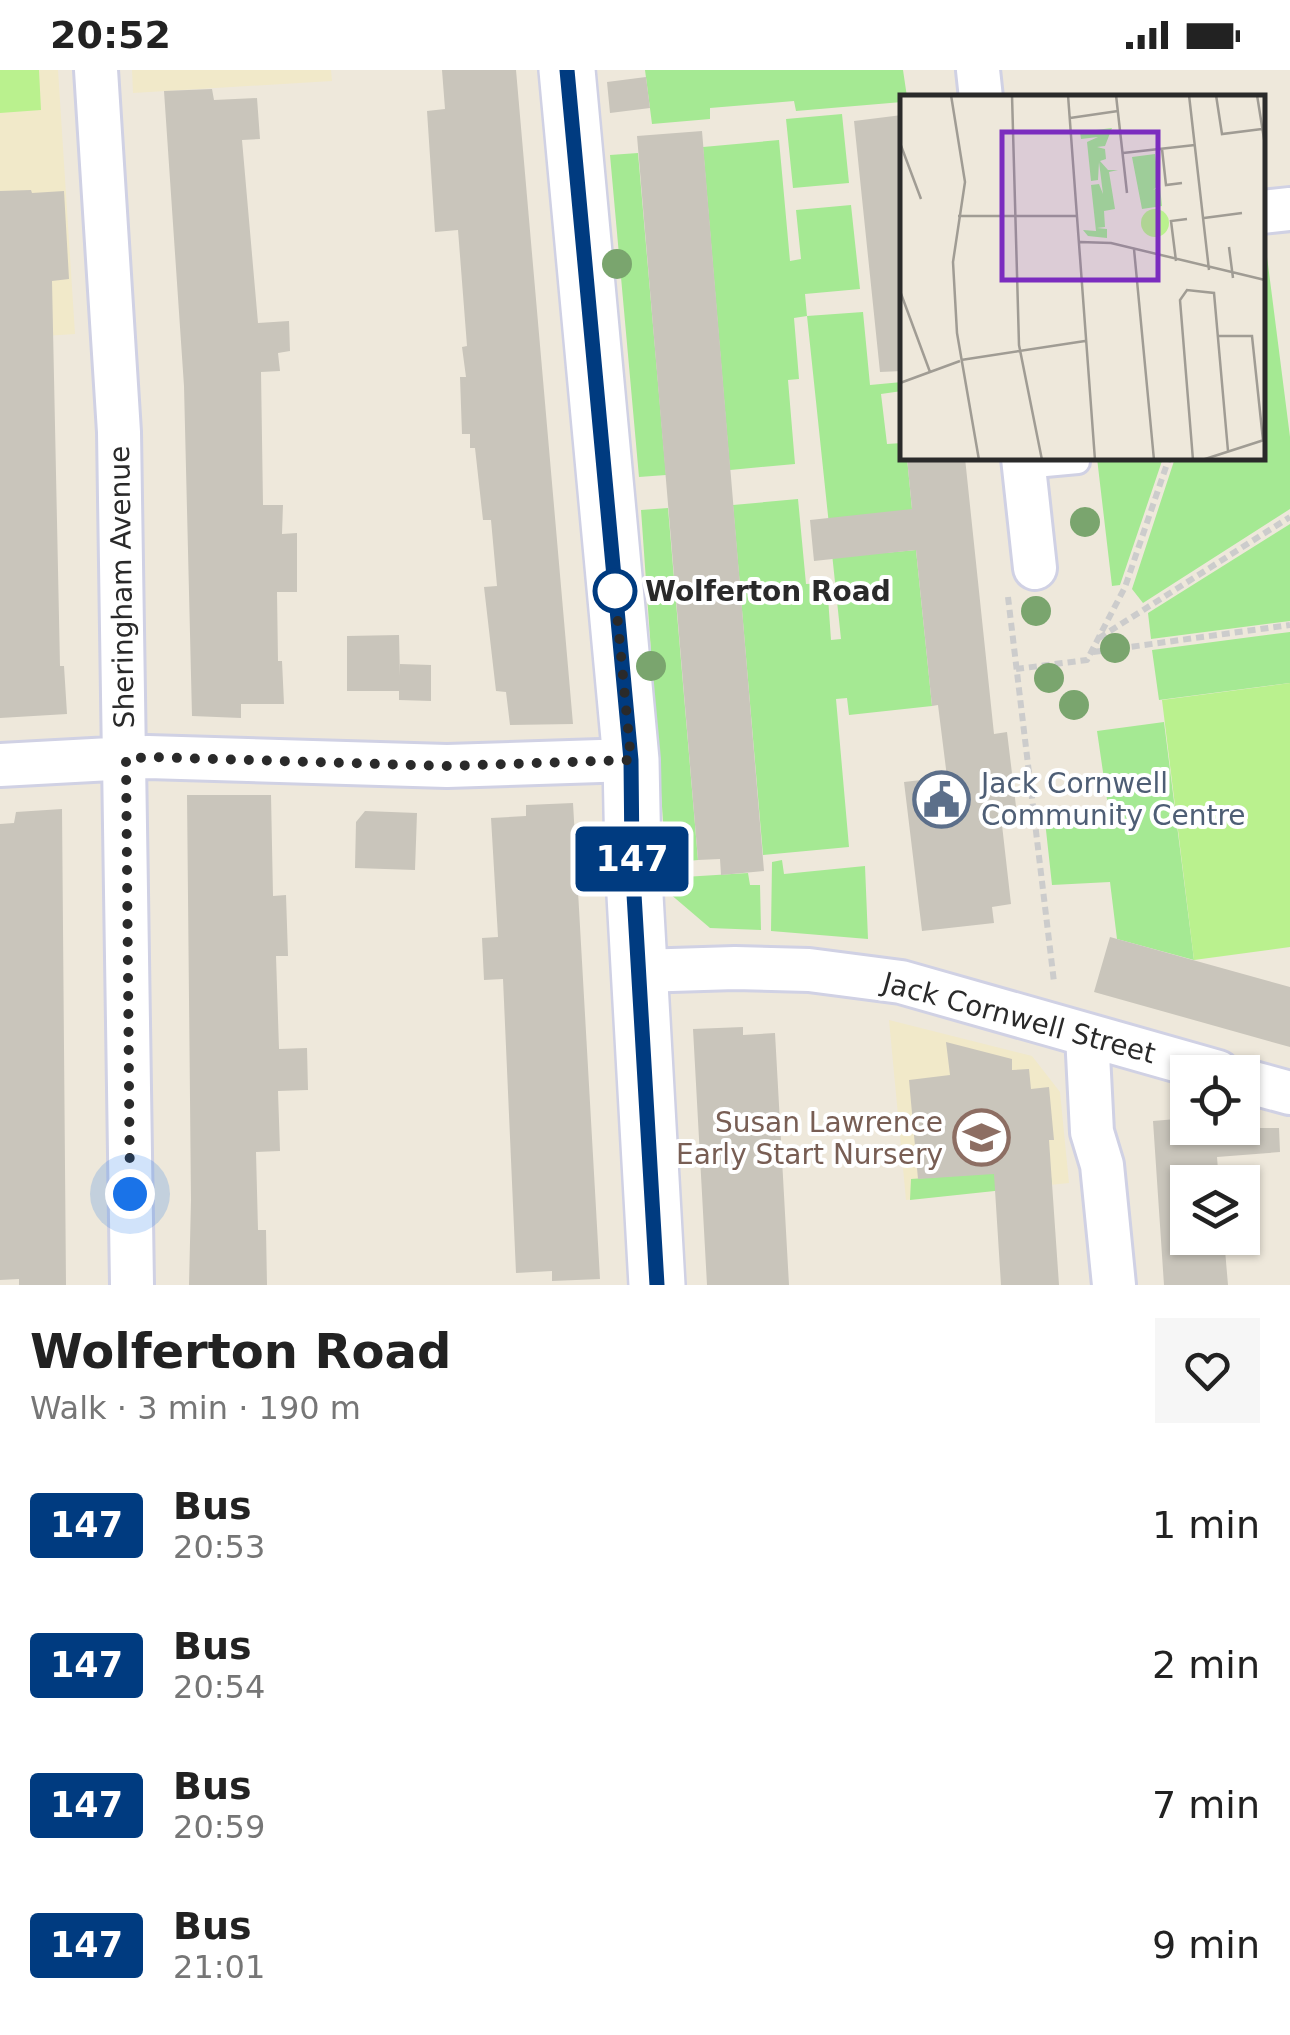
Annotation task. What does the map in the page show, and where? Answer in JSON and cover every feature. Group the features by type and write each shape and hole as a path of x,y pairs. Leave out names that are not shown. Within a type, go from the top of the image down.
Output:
{"main road":[{"path":"567,70 631,760 632,860 657,1285"}],"street":[{"name":"Sheringham Avenue","path":"96,70 119,432 132,1285"},
{"path":"978,70 981,95"},
{"path":"1265,212 1290,209"},
{"path":"1021,580 1023,462"},
{"path":"0,765 148,757 446,766 631,760"},
{"name":"Jack Cornwell Street","path":"640,971 735,968 826,972 900,982 1170,1059"},
{"path":"1074,1032 1102,1165 1114,1285"},
{"path":"1260,1085 1290,1093"}],"lane":[{"path":"1023,462 1078,462"}],"path":[{"path":"1016,669 1088,660 1125,587 1168,460"},
{"path":"1098,639 1290,517"},
{"path":"1021,580 1016,669 1074,1032"},
{"path":"1092,652 1290,625"}],"shaded area":[{"path":"0,70 58,70 75,334 0,339"},
{"path":"132,70 331,70 332,81 133,93"},
{"name":"Susan Lawrence Early Start Nursery","path":"889,1020 1032,1056 1060,1092 1069,1183 906,1200"}],"green space":[{"path":"0,70 39,70 41,110 0,113"},
{"path":"645,70 903,70 907,95 900,95 900,102 796,111 794,101 710,108 710,119 652,124"},
{"path":"842,114 849,183 793,188 786,119"},
{"path":"779,140 790,261 801,259 796,210 851,205 860,289 805,294 807,316 794,318 799,379 788,380 795,464 730,470 703,147"},
{"path":"638,153 666,475 639,477 610,155"},
{"path":"1266,249 1290,437 1290,509 1143,603 1132,589 1174,460 1265,460"},
{"path":"863,312 870,385 900,382 900,391 881,394 887,444 900,443 900,460 907,460 912,509 884,553 916,550 932,706 849,715 847,698 836,699 849,847 763,855 733,505 798,499 806,584 827,583 831,640 841,639 807,316"},
{"path":"1097,460 1162,460 1120,585 1112,586"},
{"path":"668,508 698,860 666,863 641,510"},
{"path":"1290,524 1290,621 1151,639 1148,613"},
{"path":"1290,632 1290,683 1159,700 1152,650"},
{"path":"1290,683 1290,947 1194,960 1162,700"},
{"path":"1164,722 1194,960 1117,939 1110,882 1052,885 1045,821 1109,813 1097,731"},
{"path":"782,860 784,874 865,866 868,939 771,931 772,862"},
{"path":"748,873 750,885 760,885 761,930 710,928 669,893 668,878"},
{"path":"1050,1169 1052,1185 910,1200 911,1179"}],"building":[{"path":"442,70 516,70 573,724 510,725 506,692 496,691 484,587 497,586 491,520 483,520 475,448 470,448 470,434 462,434 460,377 466,377 462,347 467,346 458,230 435,232 427,111 445,109"},
{"path":"646,77 650,108 610,113 607,82"},
{"path":"212,89 214,100 257,98 260,139 242,140 258,323 289,321 290,351 278,353 280,371 261,372 263,505 283,505 282,534 297,533 297,592 277,592 278,661 282,661 284,704 241,704 241,718 192,716 184,386 164,91"},
{"path":"900,115 900,371 880,372 854,121"},
{"path":"702,131 764,871 721,875 720,859 698,860 637,136"},
{"path":"0,191 64,191 69,279 52,281 60,666 64,666 67,714 0,718"},
{"path":"907,460 965,460 994,734 1007,732 1018,823 1002,825 1011,904 992,907 994,923 922,931 904,782 947,777 938,705 932,706 916,550 814,561 810,520 912,509"},
{"path":"399,635 400,676 400,664 431,665 431,701 399,700 399,691 347,691 347,636"},
{"path":"187,795 271,795 273,896 286,895 288,956 276,956 279,1049 307,1048 308,1090 278,1091 280,1151 256,1152 258,1230 266,1230 267,1285 189,1285"},
{"path":"573,803 600,1279 552,1281 552,1271 516,1273 503,979 484,980 482,938 498,937 491,818 526,816 526,805"},
{"path":"62,809 66,1285 19,1285 19,1279 0,1280 0,824 14,823 16,812"},
{"path":"365,811 417,813 415,870 355,868 356,822"},
{"path":"1110,937 1290,987 1290,1047 1094,992"},
{"path":"743,1027 743,1035 775,1033 789,1285 707,1285 693,1029"},
{"name":"Susan Lawrence Early Start Nursery","path":"946,1042 1012,1059 1012,1070 1029,1069 1031,1089 1049,1087 1059,1285 1001,1285 994,1174 918,1179 909,1080 950,1075"},
{"path":"1170,1120 1170,1145 1260,1145 1260,1128 1279,1128 1280,1152 1217,1157 1218,1165 1170,1165 1170,1255 1225,1255 1228,1285 1164,1285 1153,1121"}],"bus line":[{"name":"147","path":"567,70 631,760 632,860 657,1285"}],"place":[{"name":"Wolferton Road","path":"615,591"},
{"name":"Jack Cornwell Community Centre","path":"942,799"},
{"name":"Susan Lawrence Early Start Nursery","path":"982,1138"}],"route":[{"path":"130,1194 126,759 446,766 631,760 614,582 615,591"}]}
